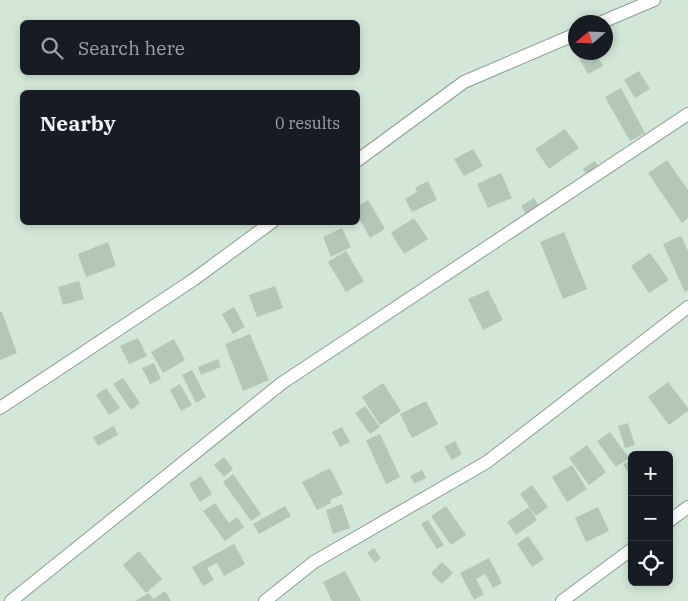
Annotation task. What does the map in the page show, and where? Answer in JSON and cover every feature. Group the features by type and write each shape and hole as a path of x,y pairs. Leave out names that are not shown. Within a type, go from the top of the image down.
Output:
{"street":[{"path":"613,17 654,0"},
{"path":"360,159 464,82 568,37"},
{"path":"11,601 282,383 688,114"},
{"path":"0,408 193,280 268,225"},
{"path":"266,601 314,562 487,462 688,307"},
{"path":"673,518 688,507"},
{"path":"562,601 628,552"}],"building":[{"path":"580,60 600,60 603,66 588,74"},
{"path":"639,71 650,89 635,98 624,80"},
{"path":"621,88 645,133 630,141 605,97"},
{"path":"565,129 579,148 549,169 535,149"},
{"path":"473,149 483,166 464,176 454,159"},
{"path":"667,160 688,190 688,218 682,223 648,173"},
{"path":"595,161 601,171 590,179 583,169"},
{"path":"501,173 512,198 488,208 477,184"},
{"path":"428,181 437,200 412,212 405,199 417,192 415,188"},
{"path":"534,198 540,208 527,216 521,206"},
{"path":"368,200 385,229 370,238 360,220 360,205"},
{"path":"414,218 428,239 404,254 391,233"},
{"path":"342,228 351,247 331,257 323,237"},
{"path":"564,232 587,289 563,299 540,242"},
{"path":"681,236 688,251 688,290 685,292 663,244"},
{"path":"108,242 116,266 86,277 78,254"},
{"path":"346,251 364,281 346,292 328,262"},
{"path":"650,253 669,280 649,293 631,266"},
{"path":"79,281 84,299 63,305 58,287"},
{"path":"275,286 283,308 257,317 249,295"},
{"path":"488,290 503,320 483,330 468,299"},
{"path":"234,307 245,327 233,334 222,314"},
{"path":"0,312 2,312 17,353 0,360"},
{"path":"250,334 269,380 243,391 225,344"},
{"path":"138,338 147,356 129,364 120,346"},
{"path":"174,339 185,360 163,373 151,352"},
{"path":"218,359 221,367 201,375 198,367"},
{"path":"154,363 161,379 150,384 142,368"},
{"path":"192,370 206,397 196,403 182,375"},
{"path":"123,378 140,403 131,410 113,384"},
{"path":"668,382 688,408 688,411 669,425 648,397"},
{"path":"383,383 401,411 380,425 362,397"},
{"path":"180,384 192,405 181,411 170,390"},
{"path":"106,388 120,408 109,415 96,395"},
{"path":"426,401 438,424 412,438 400,414"},
{"path":"365,406 380,427 370,434 355,413"},
{"path":"628,423 635,445 625,448 618,426"},
{"path":"114,426 118,435 98,446 93,437"},
{"path":"342,427 350,442 340,447 332,432"},
{"path":"610,432 628,459 616,467 597,441"},
{"path":"380,434 400,477 386,484 366,440"},
{"path":"455,441 462,454 452,460 444,447"},
{"path":"587,445 606,472 589,485 569,458"},
{"path":"224,457 233,469 224,477 214,465"},
{"path":"628,462 628,472 623,465"},
{"path":"572,465 587,489 567,502 552,477"},
{"path":"330,468 343,494 330,500 331,503 317,510 302,482"},
{"path":"422,470 426,478 414,484 410,476"},
{"path":"233,474 261,514 251,521 223,482"},
{"path":"201,476 212,494 200,502 189,484"},
{"path":"532,485 548,507 536,516 520,494"},
{"path":"215,503 229,523 237,517 244,527 225,541 203,511"},
{"path":"342,504 350,528 333,534 326,510"},
{"path":"285,506 291,516 259,534 253,524"},
{"path":"446,506 466,535 451,545 431,516"},
{"path":"529,507 537,520 516,535 507,522"},
{"path":"598,507 609,531 586,542 575,518"},
{"path":"428,520 444,545 437,549 421,524"},
{"path":"528,536 544,559 532,567 517,544"},
{"path":"234,544 245,564 224,576 217,563 207,568 214,580 203,586 192,567"},
{"path":"374,548 381,558 375,563 367,553"},
{"path":"139,551 162,579 146,593 123,565"},
{"path":"489,558 502,583 493,588 485,574 476,579 484,594 474,600 460,573"},
{"path":"442,562 453,573 442,584 431,573"},
{"path":"345,571 361,601 332,601 323,582"},
{"path":"165,591 171,601 135,601 149,593 153,599"}]}
